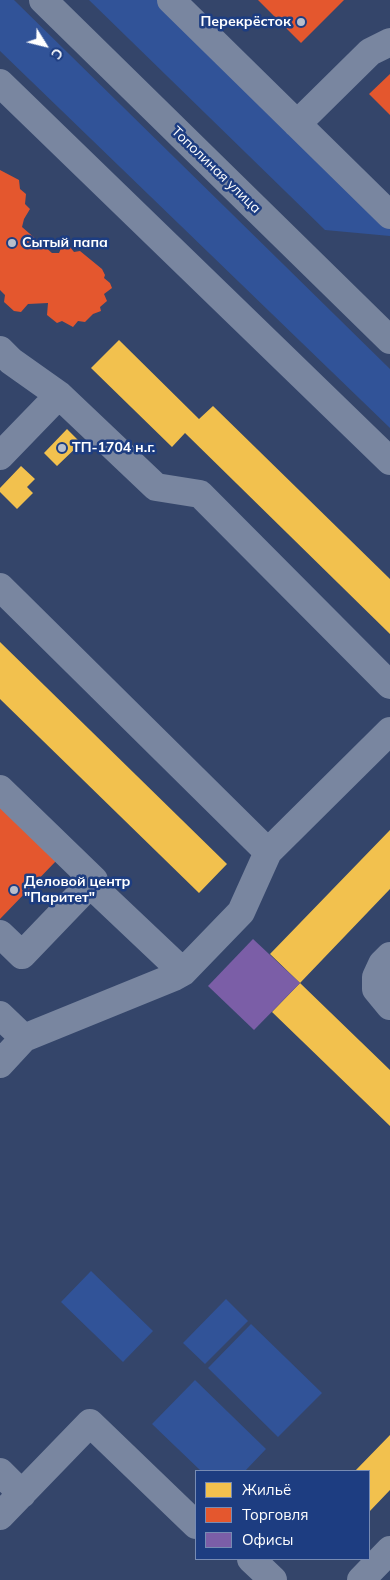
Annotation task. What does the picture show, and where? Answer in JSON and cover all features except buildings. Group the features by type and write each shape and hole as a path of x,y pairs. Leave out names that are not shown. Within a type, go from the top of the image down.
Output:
{"main road":[{"name":"Тополиная улица","path":"43,0 390,340"}],"street":[{"path":"171,0 390,216"},
{"path":"297,124 370,52 390,42"},
{"path":"1,85 390,461"},
{"path":"0,350 11,361 59,395 156,487 200,494 390,684"},
{"path":"0,456 59,395"},
{"path":"0,587 268,852"},
{"path":"0,1064 24,1038 183,972 241,912 268,852 390,731"},
{"path":"0,789 94,880 22,955 0,934"},
{"path":"90,884 183,972"},
{"path":"390,956 382,964 376,977 376,989 390,1006"},
{"path":"0,1015 24,1038"},
{"path":"0,1516 90,1424 195,1524"},
{"path":"0,1472 22,1494"},
{"path":"361,1580 390,1550"},
{"path":"252,1560 273,1580"}],"shaded area":[{"path":"0,0 14,0 390,369 390,428 0,51"},
{"path":"89,0 158,0 390,228 390,236 325,230"},
{"path":"91,1271 153,1331 123,1362 61,1302"},
{"path":"226,1299 248,1321 205,1364 183,1343"},
{"path":"251,1324 322,1393 278,1437 208,1368"},
{"path":"195,1380 266,1449 246,1470 200,1470 152,1424"}],"place":[{"name":"Перекрёсток","path":"301,22"},
{"name":"Сытый папа","path":"12,243"},
{"name":"ТП-1704 н.г.","path":"62,448"},
{"name":"Деловой центр \"Паритет\"","path":"14,890"}]}
